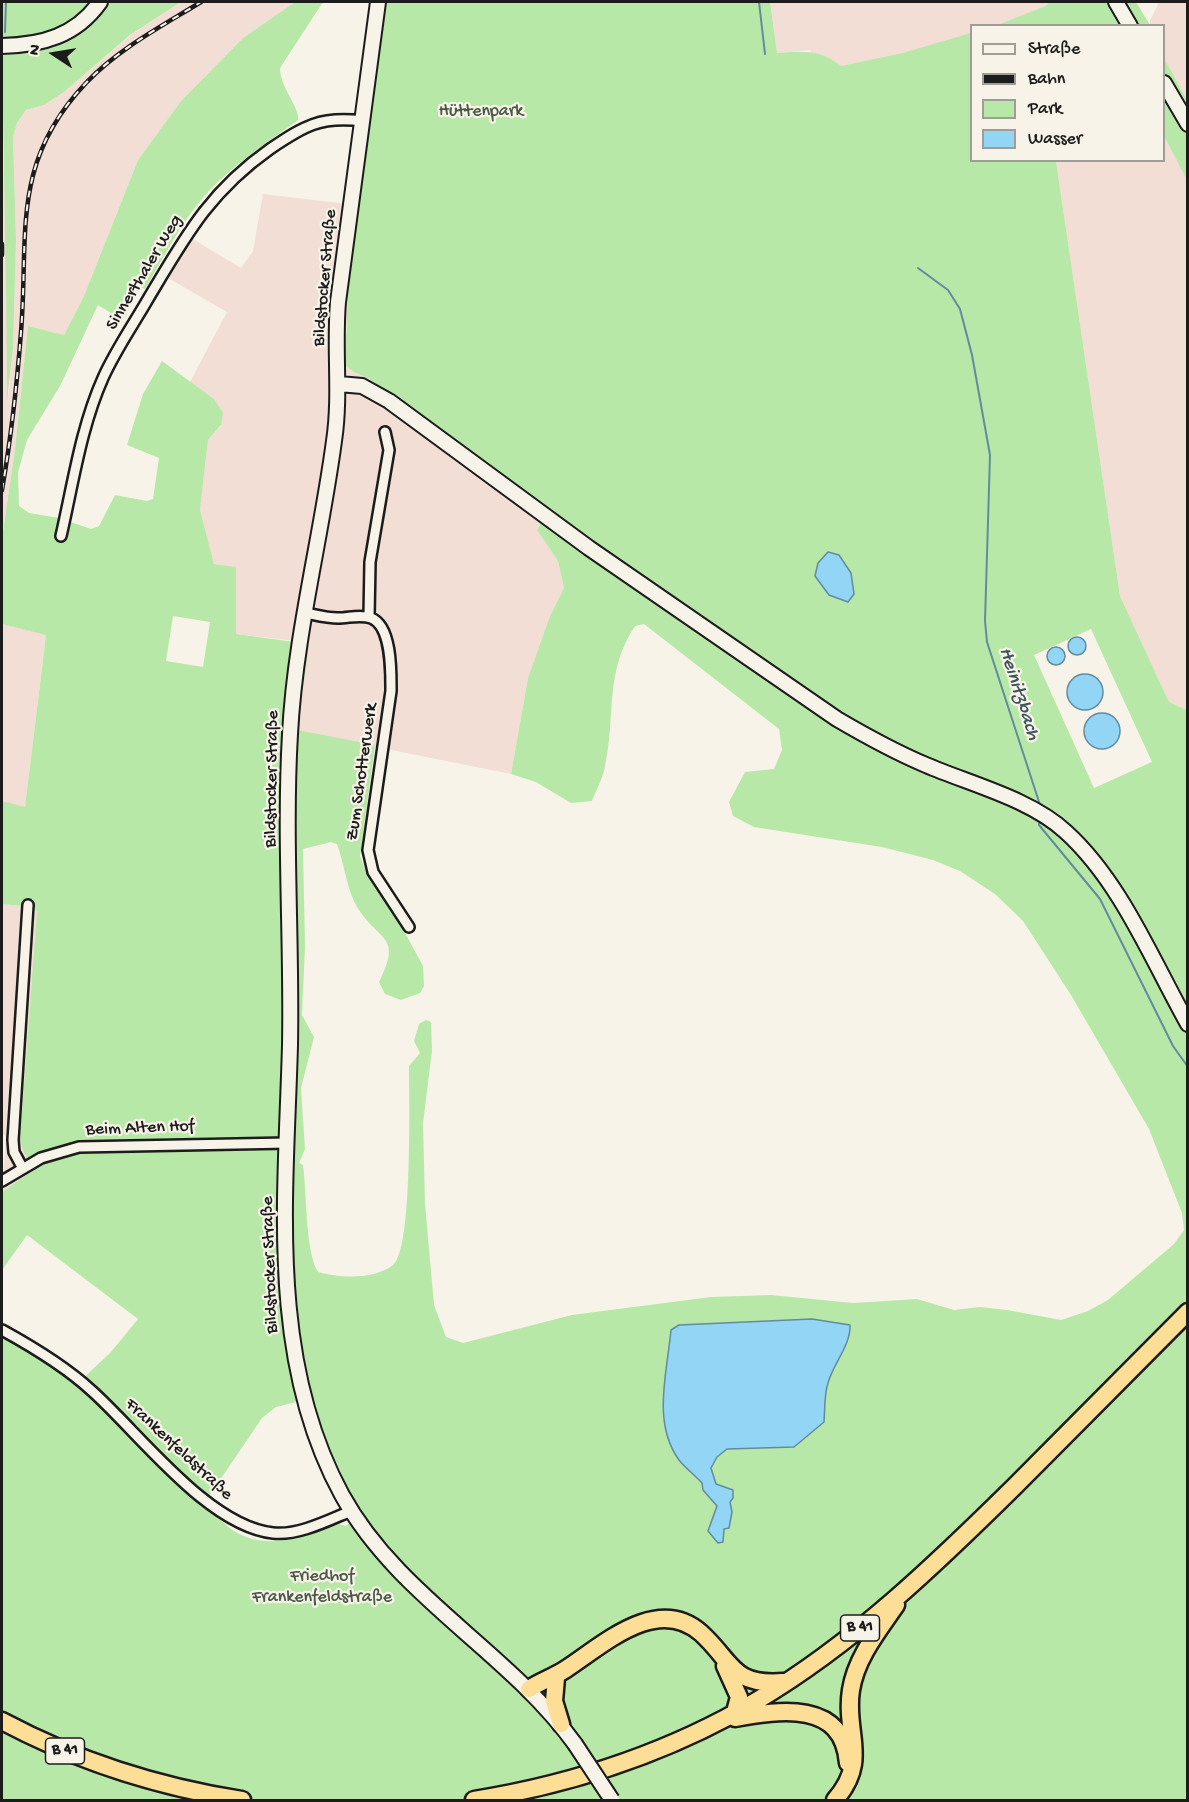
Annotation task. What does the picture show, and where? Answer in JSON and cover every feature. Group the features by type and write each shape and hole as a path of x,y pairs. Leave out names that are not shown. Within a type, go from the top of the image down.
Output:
{"highway":[{"name":"B 41","path":"474,1800 531,1789 609,1767 720,1721 787,1681 833,1649 909,1587 1048,1453 1188,1312"},
{"path":"835,1800 848,1780 855,1751 850,1706 853,1682 874,1637 909,1587"},
{"path":"532,1692 619,1633 653,1620 673,1620 693,1627 702,1634 723,1660 739,1697 735,1712"},
{"path":"723,1660 755,1682 787,1681"},
{"path":"559,1675 554,1701 561,1724"},
{"path":"720,1721 774,1711 802,1712 821,1718 836,1731 844,1744 848,1761 848,1780"},
{"name":"B 41","path":"2,1721 54,1747 113,1769 242,1800"}],"main road":[{"path":"2,46 33,44 70,31 86,19 100,2"},
{"name":"Bildstocker Straße","path":"378,2 337,312 339,384 334,445 296,677 288,762 290,1006 287,1292 293,1353 297,1375 321,1449 351,1511 413,1586 532,1692 561,1724 612,1800"},
{"path":"1117,2 1129,24"},
{"path":"1165,85 1188,124"},
{"path":"339,384 362,386 389,401 589,548 837,719 879,744 1030,809 1065,831 1093,862 1120,902 1186,1017"}],"street":[{"name":"Sinnerthaler Weg","path":"61,536 79,457 103,377 181,243 208,203 229,180 297,131 330,119 362,121"},
{"path":"306,613 338,618 369,617 370,562 388,450 385,432"},
{"name":"Zum Schotterwerk","path":"369,617 377,621 382,630 392,664 389,712 368,850 369,861 373,872 409,927"},
{"path":"22,1167 14,1152 13,1140 28,905"},
{"name":"Beim Alten Hof","path":"4,1179 22,1167 49,1155 89,1146 288,1143"},
{"name":"Frankenfeldstraße","path":"2,1330 51,1359 92,1390 225,1517 255,1530 279,1533 351,1511"}],"shaded area":[{"path":"181,2 295,2 243,38 181,101 138,160 84,296 64,335 28,326 15,449 2,538 2,135 7,240 8,400 13,349 16,241 13,137 17,123 26,110 44,105 64,92 131,35"},
{"path":"770,2 1051,2 1045,24 970,24 970,84 859,132 810,50 777,53"},
{"path":"1159,2 1187,2 1187,100 1165,60 1165,24 1150,24"},
{"path":"1165,138 1187,180 1187,710 1169,702 1120,596 1056,162 1165,162"},
{"path":"263,194 356,205 349,315 345,330 354,372 368,378 548,509 537,530 558,561 564,588 550,616 528,678 511,774 297,731 295,641 236,634 236,567 214,564 200,510 208,440 221,426 214,399 190,382 227,312 168,278 191,238 241,268 253,251"},
{"path":"2,624 46,634 25,808 2,801"},
{"path":"2,904 34,907 37,912 25,1155 36,1168 2,1192 6,1137 2,1133"}],"green space":[{"path":"2,2 181,2 130,35 64,92 44,105 26,110 17,123 13,137 16,241 13,349 7,400 6,300"},
{"path":"295,2 323,2 280,68 283,83 296,109 298,120 240,163 208,192 182,227 145,289 137,285 126,316 119,318 98,305 60,386 27,440 18,472 19,506 29,513 59,518 91,529 99,526 115,495 147,501 153,499 159,458 127,445 143,394 162,361 214,399 223,413 221,425 208,440 200,510 214,564 236,567 236,634 309,644 297,730 375,745 360,856 367,875 404,931 423,966 424,986 420,993 401,1000 385,994 379,982 386,967 388,947 385,940 357,907 348,885 337,844 331,842 303,849 305,947 302,1015 314,1037 301,1088 305,1149 299,1163 303,1165 309,1236 314,1263 318,1272 336,1276 366,1275 385,1270 393,1265 399,1253 407,1204 409,1066 420,1053 414,1041 419,1024 426,1020 431,1022 432,1051 423,1123 425,1204 434,1305 446,1337 463,1343 572,1315 711,1297 771,1295 853,1303 917,1299 954,1310 980,1307 1061,1320 1088,1311 1108,1300 1174,1244 1184,1230 1182,1213 1149,1129 1071,995 1023,921 995,894 960,871 933,860 882,847 754,827 733,816 729,802 745,772 774,769 782,750 779,729 644,624 635,626 625,643 619,661 612,694 605,766 592,801 571,803 536,782 511,774 528,678 550,616 564,588 558,561 537,530 548,509 368,378 345,365 349,269 384,2 770,2 777,53 810,52 833,60 841,66 903,53 970,33 970,162 1056,162 1120,596 1169,702 1187,710 1187,1800 2,1800 2,1336 78,1383 111,1352 138,1319 27,1235 2,1270 2,1192 36,1168 25,1155 20,1140 37,912 34,907 2,904 2,801 25,807 46,635 2,624 2,538 15,449 28,326 64,335 84,296 138,160 181,101 243,38","holes":["173,616 210,622 203,667 166,661","1091,629 1152,762 1094,788 1034,655","312,1398 323,1434 360,1514 346,1526 339,1524 285,1540 257,1540 231,1529 205,1502 262,1418 276,1407"]},
{"path":"1049,2 1136,2 1149,24 1000,24 1046,6"},
{"path":"1165,60 1187,100 1187,180 1165,138"}],"water":[{"path":"828,552 839,555 851,573 854,594 848,602 829,595 815,576 818,563"},
{"path":"1077,637 1083,640 1086,646 1083,652 1077,655 1071,652 1068,646 1071,640"},
{"path":"1056,647 1062,650 1065,656 1062,662 1056,665 1050,662 1047,656 1050,650"},
{"path":"1085,674 1098,679 1103,692 1098,705 1085,710 1072,705 1067,692 1072,679"},
{"path":"1102,713 1115,718 1120,731 1115,744 1102,749 1089,744 1084,731 1089,718"},
{"path":"812,1319 850,1325 848,1340 830,1376 825,1397 824,1422 794,1447 727,1449 717,1457 711,1468 716,1484 733,1490 729,1528 724,1529 723,1542 718,1543 708,1531 717,1506 703,1490 702,1483 679,1460 666,1430 663,1397 671,1330 679,1325"}],"waterway":[{"path":"5,32 6,2"},
{"name":"Heinitzbach","path":"759,2 765,54"},
{"name":"Heinitzbach","path":"918,268 948,290 960,309 972,355 990,455 985,621 987,642 1041,808"},
{"name":"Heinitzbach","path":"1040,819 1039,825 1100,899 1173,1046 1188,1067"}],"railway":[{"path":"2,490 19,352 28,201 34,171 45,142 62,113 86,83 112,59 201,2"},
{"path":"2,244 2,255"}],"park label":[{"name":"Hüttenpark","path":"481,112"},
{"name":"Friedhof Frankenfeldstraße","path":"322,1587"}]}
